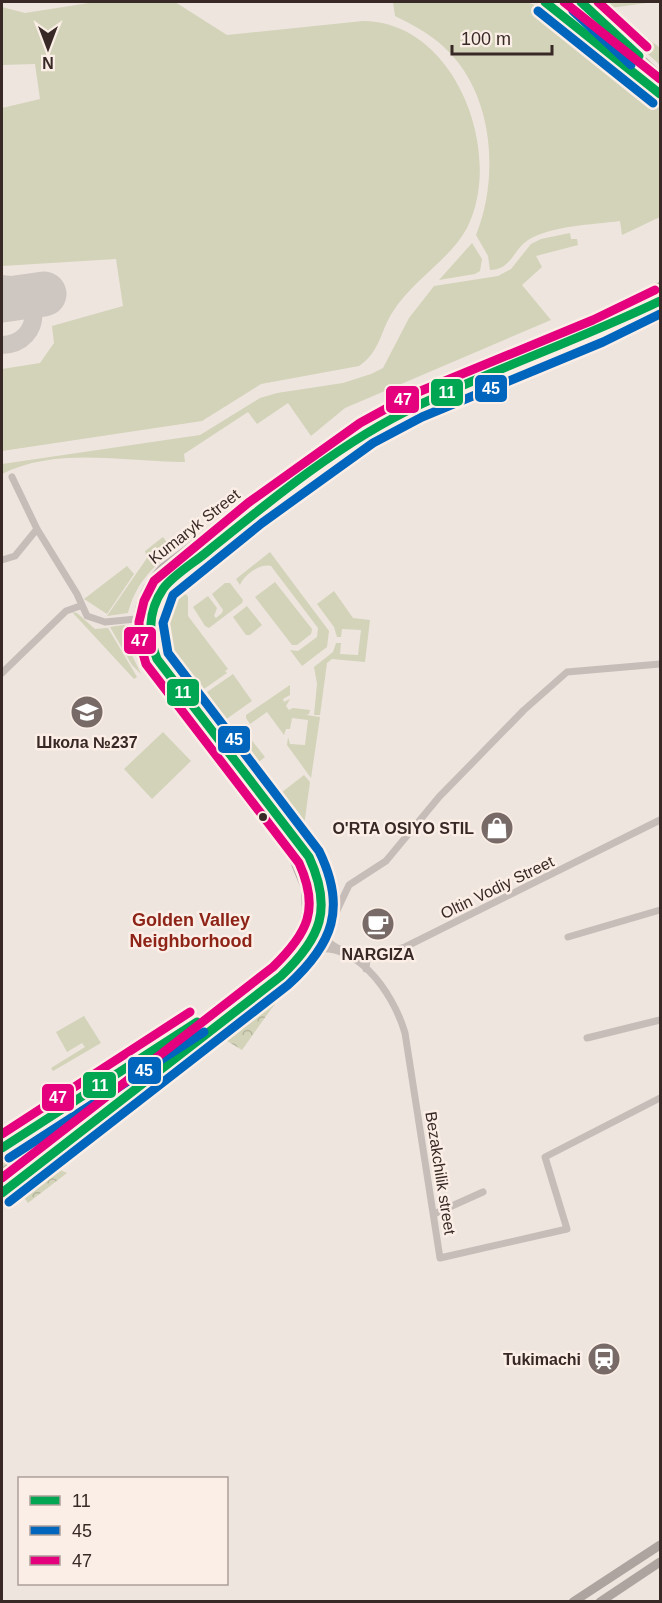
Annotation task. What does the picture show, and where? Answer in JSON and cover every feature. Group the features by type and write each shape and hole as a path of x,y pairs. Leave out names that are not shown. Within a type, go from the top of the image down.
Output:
{"highway":[{"path":"573,1602 660,1545"},
{"path":"600,1602 660,1562"}],"main road":[{"path":"545,2 660,94"},
{"path":"581,2 660,76"},
{"name":"Kumaryk Street","path":"2,1148 225,1004 271,967 296,941 305,919 306,896 293,859 146,663 137,638 136,619 145,592 157,574 331,441 383,409 563,332 660,286"},
{"name":"Kumaryk Street","path":"2,1193 281,976 304,952 320,927 322,896 313,865 158,660 151,641 151,615 161,592 173,578 255,513 340,450 391,419 569,343 660,301"},
{"path":"563,332 569,343"},
{"path":"247,503 255,513"},
{"path":"204,741 213,734"},
{"path":"225,1004 232,1014"},
{"path":"123,1068 134,1076 135,1091"}],"street":[{"path":"12,477 37,529 77,594 80,606 92,620 105,622 136,619"},
{"path":"2,560 15,556 37,529"},
{"path":"2,673 66,611 80,606"},
{"path":"340,951 328,941 320,927 332,923 349,885 386,861 439,797 524,710 567,672 660,664"},
{"name":"Oltin Vodiy Street","path":"304,952 321,949 374,952 395,950 414,943 660,820"},
{"path":"568,937 660,910"},
{"name":"Bezakchilik street","path":"340,951 366,969 383,985 401,1018 440,1258 567,1229 545,1157 660,1098"},
{"path":"366,969 367,959 374,952"},
{"path":"587,1038 660,1020"},
{"path":"434,1214 483,1192"}],"green space":[{"path":"95,2 175,2 227,35 363,21 395,27 423,43 446,67 464,96 475,130 480,164 477,198 467,228 459,240 400,301 388,320 376,348 359,366 261,384 202,421 2,451 2,369 40,363 54,343 52,326 123,306 116,259 2,266 2,108 40,99 35,64 2,65 2,7 25,13"},
{"path":"393,2 526,2 535,5 660,108 660,217 622,235 620,221 549,231 528,240 503,267 490,270 488,256 476,235 488,189 489,164 488,139 475,92 464,71 443,46 424,32 395,16"},
{"path":"554,2 569,2 612,39 660,88"},
{"path":"591,2 654,2 610,8 660,48 660,65"},
{"path":"570,233 571,239 577,239 578,245 536,256 542,267 522,285 551,320 345,408 311,436 288,403 257,424 248,412 184,454 185,462 69,458 23,465 2,474 2,464 200,435 260,398 277,393 343,383 371,374 383,368 409,318 434,286 498,276 511,269 531,244 541,239"},
{"path":"472,243 482,259 480,271 475,274 439,280"},
{"path":"163,537 173,551 145,578 135,594 128,613 107,616 147,558 145,551"},
{"path":"270,552 329,631 327,647 302,666 290,650 298,651 317,637 318,628 271,566 262,566 253,571 240,585 236,579"},
{"path":"127,566 134,574 107,614 84,599"},
{"path":"275,582 312,629 311,634 297,645 292,645 255,597"},
{"path":"225,583 230,583 243,600 242,603 209,628 205,626 193,607 208,596 217,608 214,616 216,618 223,610 212,594"},
{"path":"182,589 188,597 188,616 228,669 225,671 227,673 201,691 166,649 171,598"},
{"path":"334,591 353,618 370,620 365,662 332,659 327,663 320,715 314,715 317,684 314,667 333,652 336,643 341,643 340,654 358,655 361,630 342,629 341,637 337,637 334,627 317,604"},
{"path":"247,606 262,625 250,635 246,635 233,617"},
{"path":"72,612 77,613 95,629 108,628 137,677 134,679"},
{"path":"124,625 127,627 130,651 141,674 132,665 110,627"},
{"path":"233,674 252,701 225,720 207,692"},
{"path":"290,685 290,695 283,699 284,702 290,699 286,706 289,710 293,708 310,710 306,715 320,717 311,778 287,745 288,737 290,744 305,745 308,720 292,718 290,729 286,729 284,735 267,712 250,724 246,718 246,715"},
{"path":"242,728 265,757 255,765 233,737"},
{"path":"163,732 191,761 152,799 124,769"},
{"path":"304,775 310,782 303,833 277,796"},
{"path":"293,978 242,1050 227,1041 224,1035 226,1028"},
{"path":"220,1014 145,1074 139,1065"},
{"path":"84,1016 101,1043 53,1071 51,1068 85,1047 82,1043 67,1052 56,1032"},
{"path":"209,1041 215,1043 215,1049 185,1072 181,1072 179,1065"},
{"path":"122,1076 129,1082 126,1088 2,1183 2,1156"},
{"path":"163,1078 164,1089 72,1157 84,1138"},
{"path":"51,1166 67,1173 28,1203 18,1189"}],"taxiway":[{"path":"2,284 16,287 26,294 32,303 34,314 32,326 26,335 16,342 2,345"}],"runway":[{"path":"2,300 44,294"}],"transit line":[{"name":"11","path":"545,2 660,94"},
{"name":"47","path":"564,2 660,79"},
{"name":"11","path":"581,2 639,56"},
{"name":"47","path":"598,2 647,47"},
{"name":"45","path":"538,11 653,103"},
{"name":"45","path":"573,11 631,65"},
{"name":"47","path":"2,1178 273,967 295,943 307,919 309,894 299,863 146,664 140,643 139,622 144,601 154,581 248,503 360,423 411,395 593,320 655,290"},
{"name":"11","path":"2,1193 281,976 306,949 319,922 320,892 309,857 157,659 152,641 151,624 154,606 163,589 178,574 283,491 335,454 389,420 447,392 660,301"},
{"name":"45","path":"9,1202 288,985 316,955 331,924 332,890 328,871 319,851 168,653 163,623 173,595 262,523 373,443 422,417 603,342 660,314"},
{"name":"47","path":"2,1134 190,1012"},
{"name":"11","path":"2,1148 197,1022"},
{"name":"45","path":"9,1158 204,1032"}],"place":[{"name":"Школа №237","path":"87,712"},
{"name":"O'RTA OSIYO STIL","path":"497,828"},
{"name":"NARGIZA","path":"378,924"},
{"name":"Tukimachi","path":"604,1359"}],"district":[{"name":"Golden Valley Neighborhood","path":"191,930"}]}
